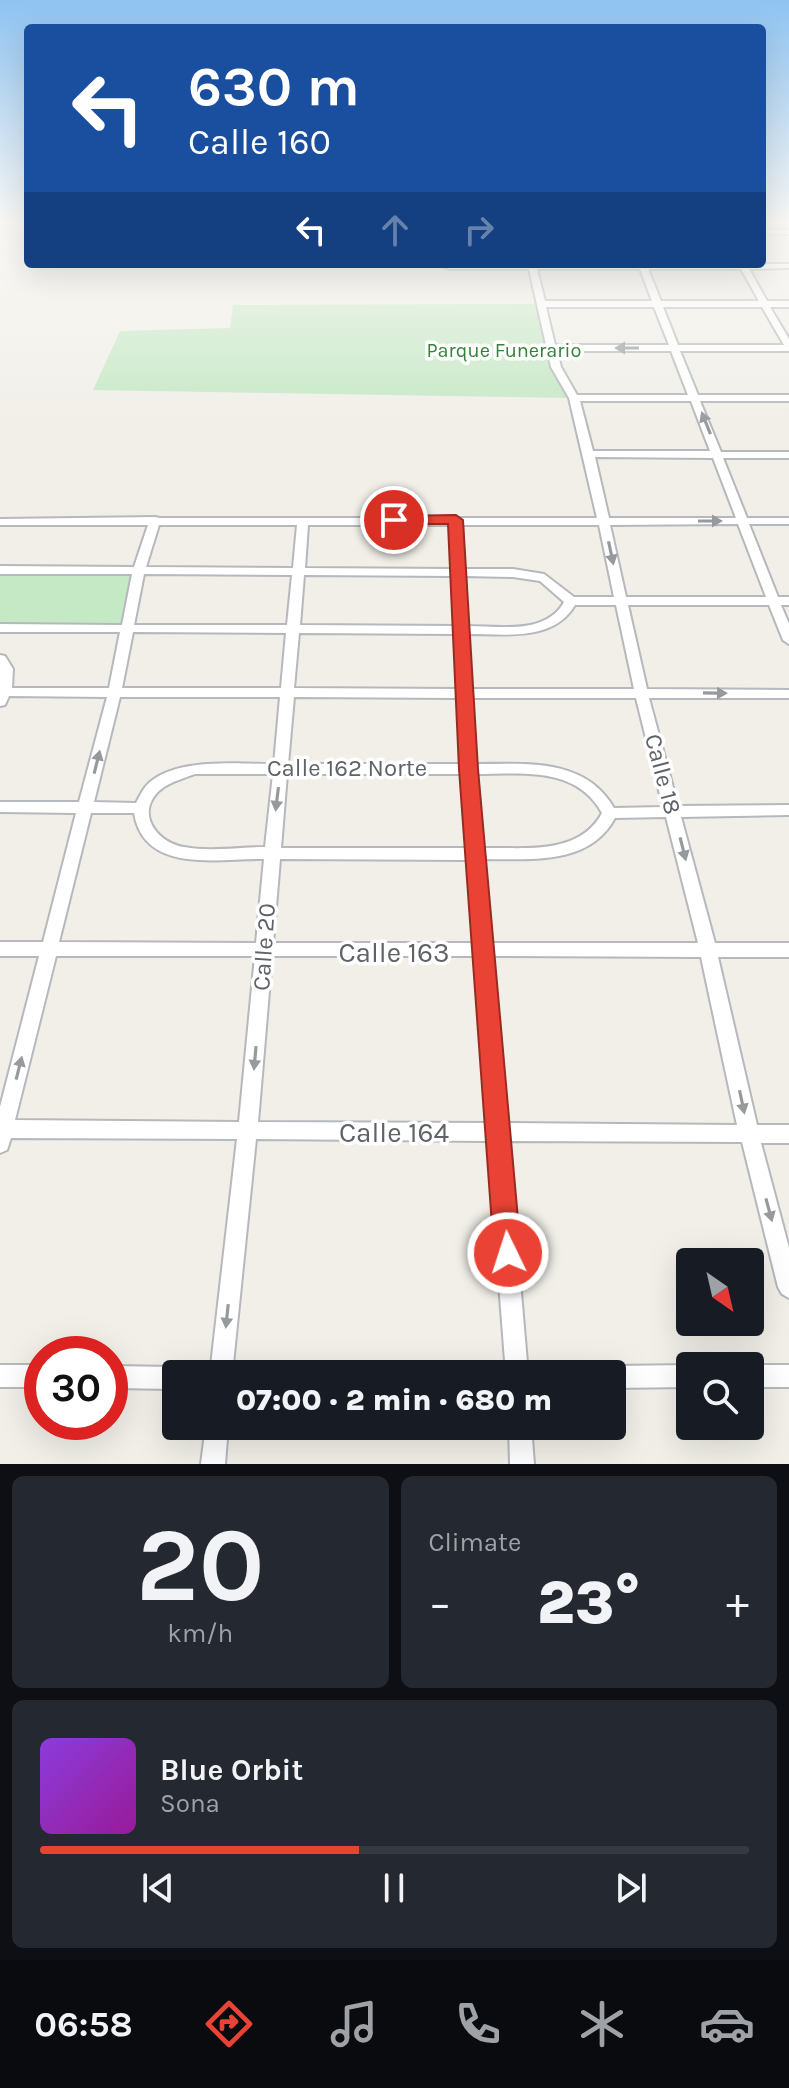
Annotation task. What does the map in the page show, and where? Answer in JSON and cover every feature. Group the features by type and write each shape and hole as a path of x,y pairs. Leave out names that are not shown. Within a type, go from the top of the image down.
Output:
{"street":[{"name":"Calle 18","path":"540,291 559,377 574,398 589,454 641,692 708,949 749,1134 789,1287"},
{"path":"654,291 789,640"},
{"path":"553,348 789,347 757,291"},
{"path":"543,304 789,304"},
{"path":"574,398 789,398"},
{"path":"589,454 789,455"},
{"path":"1,1134 114,694 139,571 155,520"},
{"path":"456,520 468,769 516,1360"},
{"name":"Calle 20","path":"223,1360 265,951 271,854 303,521"},
{"path":"0,537 4,522 789,521"},
{"path":"0,570 531,575 558,587 571,601 789,601"},
{"path":"0,628 539,628 563,616 571,601"},
{"path":"0,659 6,665 8,675 1,695 789,694"},
{"name":"Calle 162 Norte","path":"141,808 150,791 159,783 193,769 281,767 557,771 576,777 590,787 604,800 610,813"},
{"path":"0,807 141,808 141,820 148,834 165,847 182,852 271,854 549,853 570,850 596,835 610,813 789,810"},
{"name":"Calle 163","path":"0,949 789,950"},
{"name":"Calle 164","path":"1,1134 498,1131 789,1134"},
{"path":"0,1376 24,1376"},
{"path":"626,1377 676,1376"},
{"path":"764,1376 789,1376"},
{"path":"128,1377 162,1378"},
{"path":"213,1464 216,1440"},
{"path":"521,1440 522,1464"}],"green space":[{"name":"Parque Funerario","path":"543,304 555,375 574,398 93,390 120,331 230,328 233,305"},
{"path":"0,574 134,575 120,625 0,624"}],"route":[{"path":"394,520 456,520 468,769 508,1253"}]}
